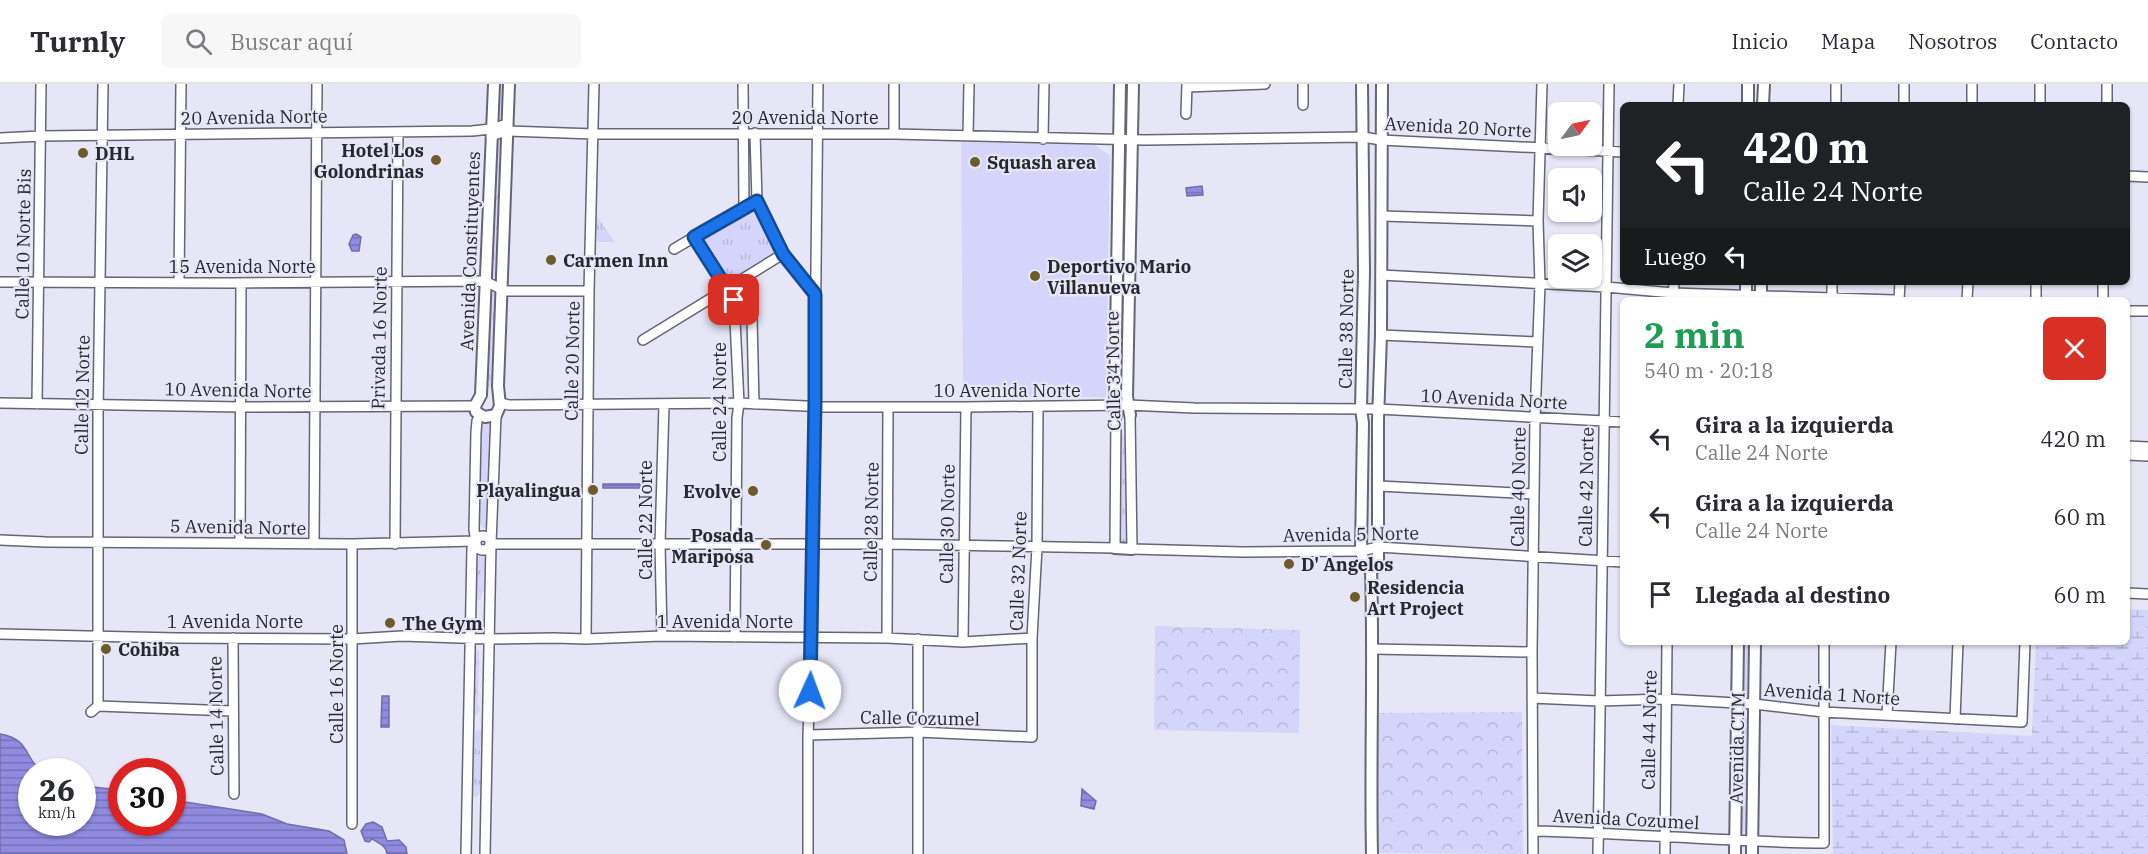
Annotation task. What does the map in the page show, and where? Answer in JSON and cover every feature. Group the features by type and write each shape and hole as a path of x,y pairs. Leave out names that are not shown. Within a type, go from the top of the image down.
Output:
{"main road":[{"name":"Avenida Constituyentes","path":"477,411 481,394 494,84"},
{"name":"Avenida Constituyentes","path":"496,415 500,403 498,398 501,289 509,84"},
{"name":"Calle 34 Norte","path":"1116,411 1120,84"},
{"name":"Calle 34 Norte","path":"1129,410 1133,84"},
{"name":"Calle 38 Norte","path":"1362,84 1364,272 1361,409 1364,423 1361,551 1365,566 1371,570"},
{"name":"Calle 38 Norte","path":"1371,570 1378,562 1382,84"},
{"path":"1748,84 1748,102"},
{"path":"1763,102 1764,84"},
{"path":"1117,266 1129,267"},
{"path":"1364,272 1381,274"},
{"path":"477,411 485,417 496,415"},
{"name":"Avenida 5 Norte","path":"1115,548 1132,549"},
{"name":"Calle 38 Norte","path":"1371,570 1372,854"},
{"path":"1735,854 1738,645"},
{"name":"Avenida CTM","path":"1752,854 1755,645"}],"street":[{"name":"Calle 10 Norte Bis","path":"37,404 41,84"},
{"name":"Calle 12 Norte","path":"103,84 98,404 98,635 95,709 232,711"},
{"path":"179,283 182,84"},
{"path":"314,544 317,84"},
{"name":"Calle 20 Norte","path":"586,639 589,291 594,84"},
{"path":"743,84 744,208"},
{"path":"808,854 818,84"},
{"path":"894,84 894,134"},
{"path":"968,136 969,84"},
{"path":"1043,139 1044,84"},
{"path":"1186,114 1187,85 1265,84"},
{"path":"1303,84 1303,105"},
{"name":"Calle 40 Norte","path":"1533,854 1532,652 1542,84"},
{"name":"Calle 42 Norte","path":"1598,854 1609,84"},
{"path":"1678,84 1678,102"},
{"path":"1836,84 1836,102"},
{"path":"1904,84 1904,102"},
{"path":"1972,84 1972,102"},
{"path":"2040,84 2040,102"},
{"path":"2107,84 2107,102"},
{"name":"20 Avenida Norte","path":"0,138 181,134 491,133 507,128 594,134 894,134 1120,139"},
{"name":"Privada 16 Norte","path":"395,544 398,132"},
{"path":"755,133 757,201 783,254 815,294"},
{"path":"1120,139 1363,137"},
{"name":"Avenida 20 Norte","path":"1363,137 1381,140 1620,152"},
{"path":"2130,176 2148,177"},
{"path":"674,249 757,201"},
{"path":"1382,216 1538,221"},
{"name":"Calle 24 Norte","path":"694,237 752,318 754,404"},
{"path":"643,340 783,254"},
{"path":"1381,274 1605,287 1673,297"},
{"path":"485,281 506,291 589,291"},
{"name":"15 Avenida Norte","path":"0,282 485,281"},
{"path":"240,543 241,283"},
{"name":"Calle 24 Norte","path":"730,288 734,300 739,404 736,460 735,637"},
{"path":"2130,311 2148,311"},
{"path":"1381,335 1537,342"},
{"name":"10 Avenida Norte","path":"0,403 242,407 397,405 477,411"},
{"name":"10 Avenida Norte","path":"500,403 588,410 664,404 1038,407 1116,411 1194,408 1378,409 1535,422 1620,423"},
{"name":"Calle 22 Norte","path":"662,636 660,544 664,404"},
{"name":"Calle 28 Norte","path":"887,638 888,407"},
{"name":"Calle 30 Norte","path":"963,642 966,407"},
{"name":"Calle 32 Norte","path":"1032,737 1038,407"},
{"name":"Calle 34 Norte","path":"1129,410 1132,549"},
{"name":"Avenida Constituyentes","path":"466,849 469,639 472,548 476,541 474,530 477,411"},
{"name":"Calle 34 Norte","path":"1115,548 1116,411"},
{"name":"Avenida Constituyentes","path":"485,850 496,415"},
{"path":"2130,446 2148,447"},
{"path":"2130,454 2148,456"},
{"path":"1379,486 1534,494"},
{"path":"476,541 480,536 485,536 489,538 491,544 886,544 1115,548"},
{"name":"5 Avenida Norte","path":"0,540 314,544 476,541"},
{"name":"Calle 16 Norte","path":"352,544 352,824"},
{"name":"Avenida 5 Norte","path":"1132,549 1242,552 1361,551 1378,547 1620,562"},
{"path":"2130,593 2148,594"},
{"name":"1 Avenida Norte","path":"0,634 352,639 402,636 469,639"},
{"name":"1 Avenida Norte","path":"489,639 662,636 887,638 963,642 1032,638"},
{"name":"Calle 14 Norte","path":"233,638 234,794"},
{"path":"469,639 489,639"},
{"path":"918,639 918,854"},
{"name":"Calle 44 Norte","path":"1665,854 1667,645"},
{"path":"1823,712 1824,645"},
{"path":"1887,715 1891,645"},
{"path":"1955,718 1958,645"},
{"name":"Avenida 1 Norte","path":"1532,698 1599,701 1666,699 1754,704 1823,712 2022,722 2025,645"},
{"path":"1373,649 1532,652"},
{"name":"Avenida Cozumel","path":"1534,831 1752,842 1824,843 1823,712"},
{"name":"Calle Cozumel","path":"808,735 918,732 1032,737"},
{"path":"467,802 485,800"},
{"path":"468,820 485,820"},
{"path":"466,849 485,850"}],"green space":[{"path":"499,84 505,84 502,121 499,123 496,120"},
{"path":"499,137 502,141 497,272 494,278 491,273 496,140"},
{"name":"Deportivo Mario Villanueva","path":"961,142 1095,145 1110,156 1106,397 963,397"},
{"path":"1125,145 1128,146 1125,262 1122,261"},
{"path":"752,206 779,253 728,284 700,237"},
{"path":"596,215 615,242 597,242"},
{"path":"1122,270 1124,271 1123,403 1120,403"},
{"path":"494,291 496,298 492,386 489,388 487,387 490,295"},
{"path":"489,422 491,426 490,521 487,528 483,528 480,523 482,425"},
{"path":"1122,433 1126,438 1127,543 1119,542"},
{"path":"479,553 486,555 486,584 480,600 475,600 476,557"},
{"path":"2130,609 2148,610 2148,854 1833,854 1831,725 2032,736 2036,645 2130,645"},
{"path":"1155,626 1300,630 1299,733 1154,730"},
{"path":"1743,645 1749,645 1747,699 1743,697"},
{"path":"473,649 479,652 478,704 480,710 477,716 472,713 472,689 476,684"},
{"path":"1522,712 1523,854 1378,853 1376,713"},
{"path":"1744,716 1747,718 1745,832 1743,833 1741,830 1741,718"},
{"path":"479,729 483,733 480,747 481,792 476,797 470,794 469,755 475,733"}],"shaded area":[{"path":"1202,186 1203,195 1187,196 1186,188"},
{"path":"353,235 361,237 359,251 352,251 349,244"},
{"path":"603,484 640,484 640,488 603,488"},
{"path":"382,696 389,696 389,727 381,727"},
{"path":"0,734 18,741 30,758 18,758 18,836 96,836 96,787 108,789 108,836 186,836 186,802 262,814 287,824 329,831 344,840 347,854 0,854"},
{"path":"1082,789 1096,801 1094,809 1081,806"},
{"path":"373,822 382,827 387,841 399,840 406,847 407,854 387,854 384,847 372,839 369,842 365,841 361,831 366,824"}],"place":[{"name":"DHL","path":"83,153"},
{"name":"Hotel Los Golondrinas","path":"436,160"},
{"name":"Squash area","path":"975,162"},
{"name":"Carmen Inn","path":"551,260"},
{"name":"Deportivo Mario Villanueva","path":"1035,276"},
{"name":"Playalingua","path":"593,490"},
{"name":"Evolve","path":"753,491"},
{"name":"Posada Mariposa","path":"766,545"},
{"name":"D' Angelos","path":"1289,564"},
{"name":"Residencia Art Project","path":"1355,597"},
{"name":"The Gym","path":"390,623"},
{"name":"Cohiba","path":"106,649"}],"route":[{"path":"734,300 694,237 757,201 783,254 815,294 810,691"}]}
